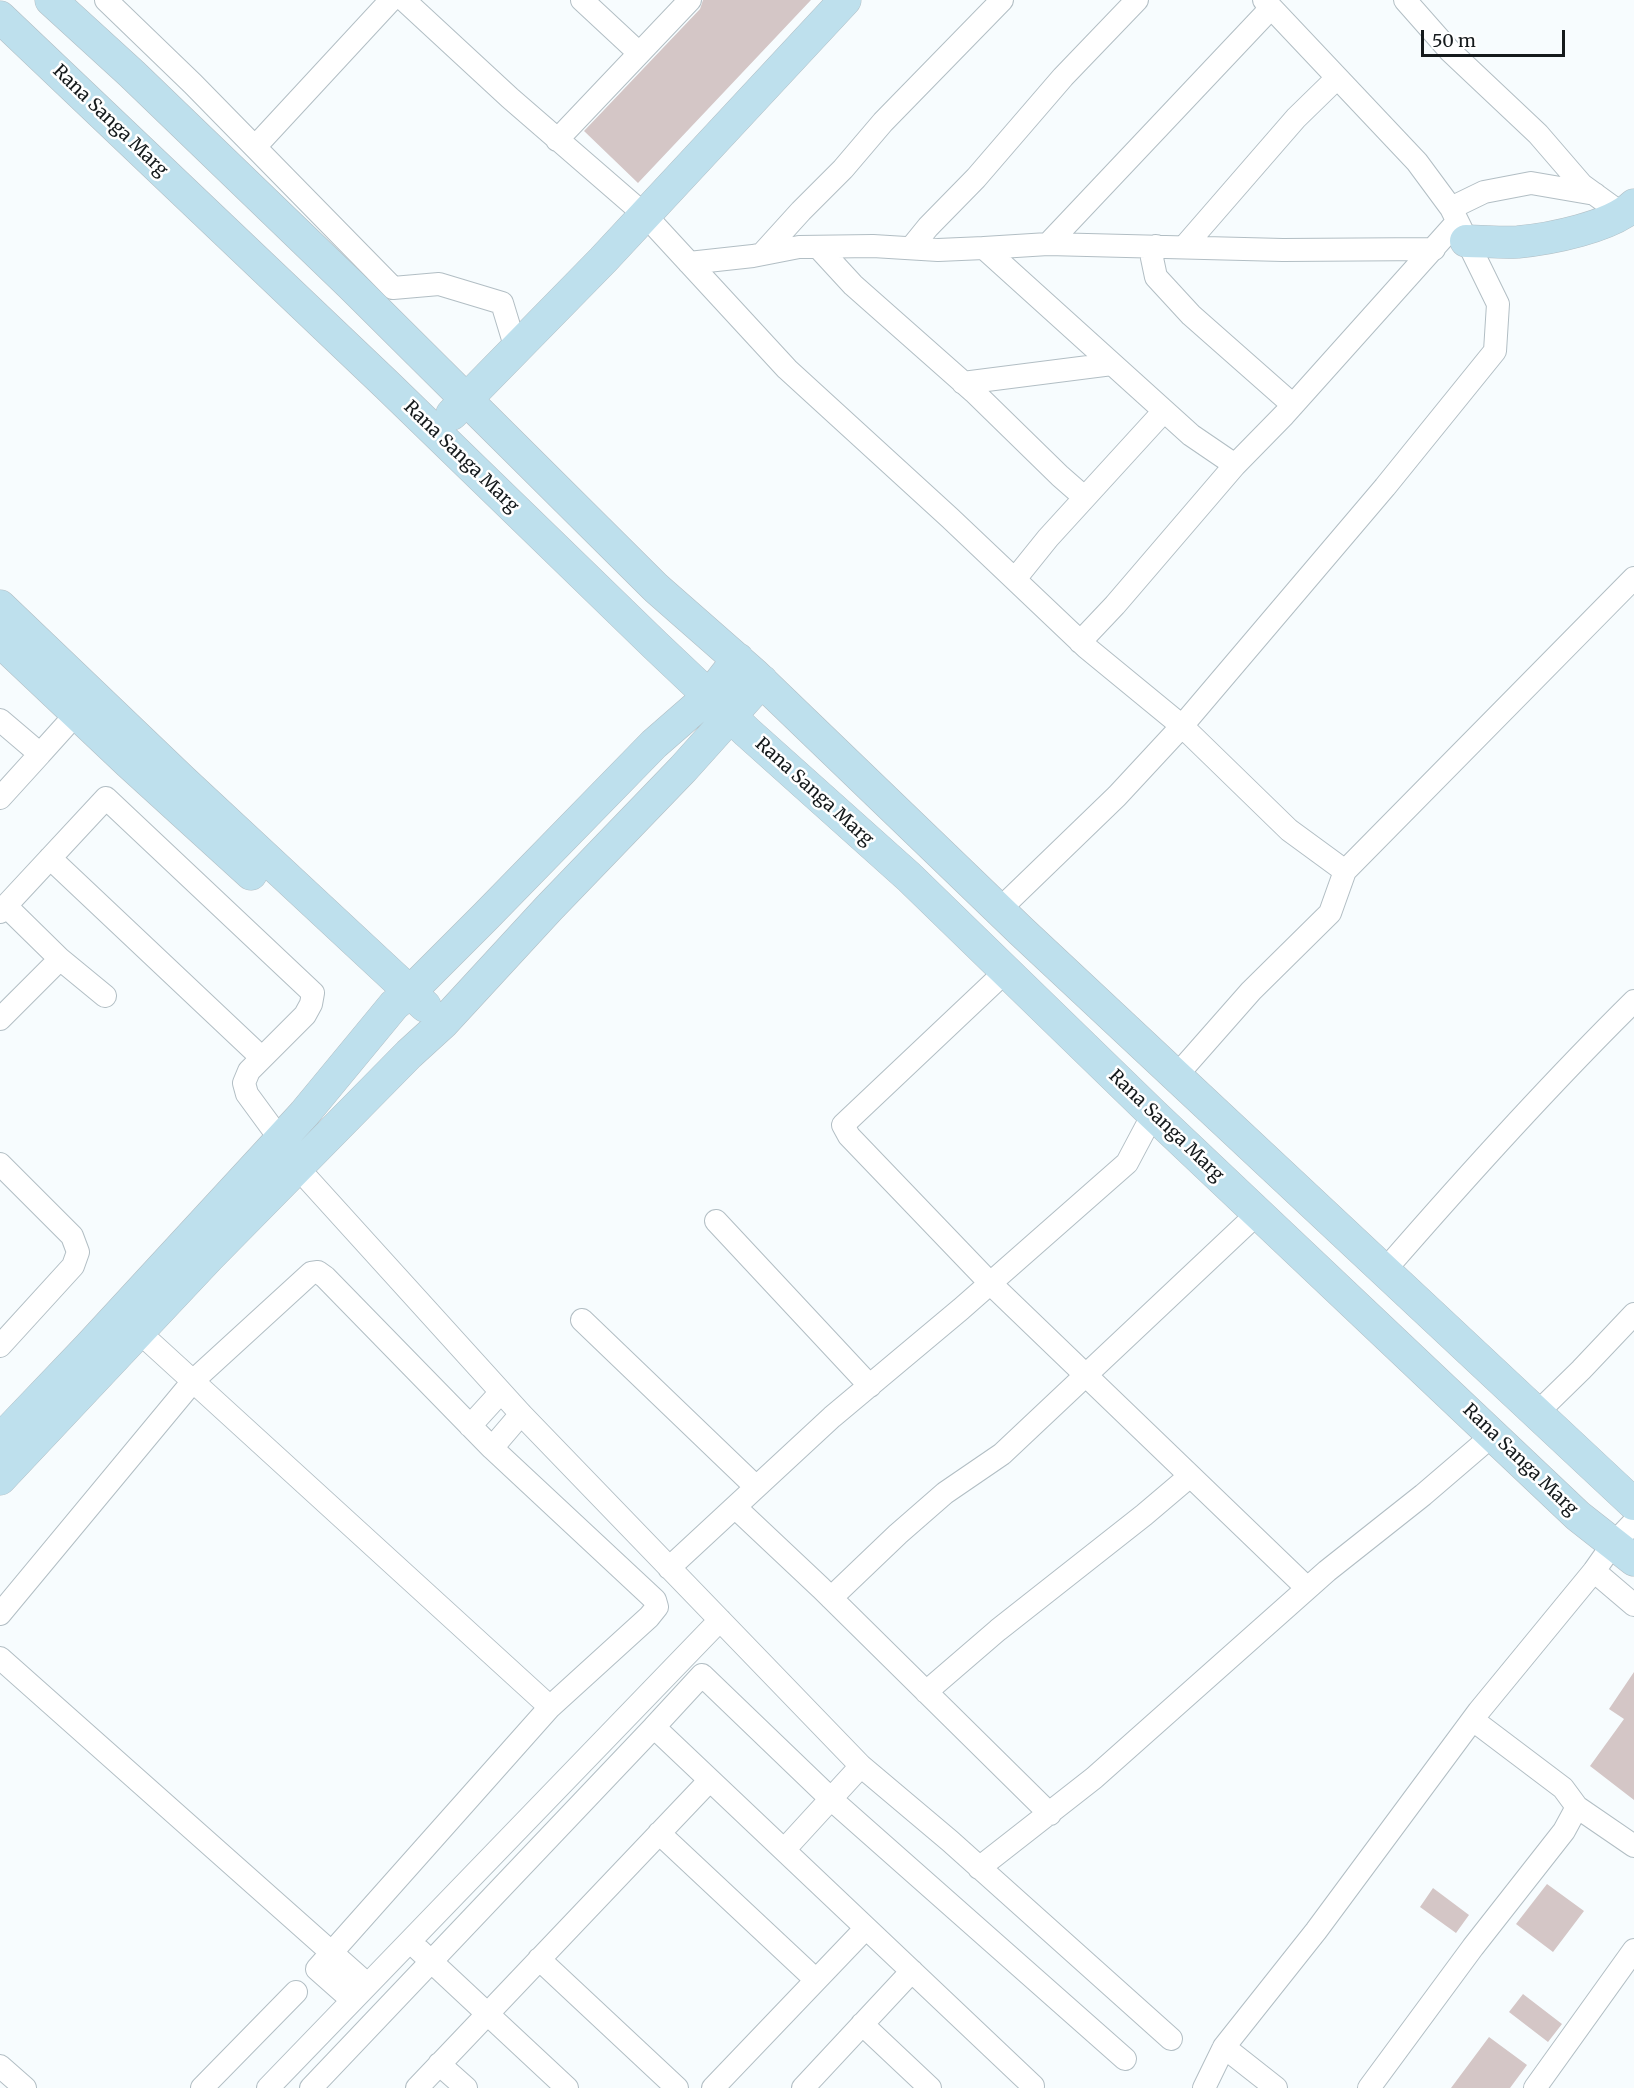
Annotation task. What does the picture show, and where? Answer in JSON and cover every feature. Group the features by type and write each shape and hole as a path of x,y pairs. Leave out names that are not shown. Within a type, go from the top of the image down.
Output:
{"main road":[{"path":"51,0 132,74 466,399 656,588 762,681 999,910 1634,1504"},
{"path":"435,432 645,215 845,0"},
{"name":"Rana Sanga Marg","path":"0,16 719,706 909,877 1153,1114 1578,1516 1627,1542"},
{"path":"1458,224 1518,242 1589,229 1628,209"},
{"path":"0,606 85,705"},
{"path":"0,641 85,705 435,1031"},
{"path":"0,1440 297,1167 409,1054 435,1031 683,769 719,706 738,659"},
{"path":"0,1479 280,1139 402,999 654,744 762,681"}],"street":[{"path":"106,0 393,288 439,284 502,303 516,349"},
{"path":"255,147 391,0"},
{"path":"404,0 557,140 645,215 787,369 1080,642 1182,726 1289,830 1345,871"},
{"path":"582,0 639,53"},
{"path":"557,140 690,0"},
{"path":"762,255 843,169 883,122 1002,0"},
{"path":"911,248 928,227 976,178 1062,77 1137,0"},
{"path":"1410,2 1450,51 1538,134 1582,185 1594,194 1628,209"},
{"path":"999,910 1117,796 1182,726 1385,488 1495,351 1498,304 1458,224 1417,162 1267,4 1048,244"},
{"path":"1185,247 1296,118 1336,79"},
{"path":"1080,642 1115,605 1235,465 1293,405 1458,224 1484,192 1531,183 1594,194"},
{"path":"689,263 762,255 800,247 873,246 938,250 1048,244 1283,250 1434,249"},
{"path":"1156,246 1152,258 1156,277 1191,315 1293,405"},
{"path":"818,247 853,285 963,383 1084,497"},
{"path":"984,248 1191,435 1235,465"},
{"path":"963,383 1112,364"},
{"path":"1015,579 1047,538 1164,411"},
{"path":"1177,1075 1251,991 1330,913 1345,871 1634,578"},
{"path":"0,798 85,705"},
{"path":"0,720 40,754"},
{"path":"105,996 3,909 106,798 313,993 311,1004 305,1015 249,1071 244,1083 247,1094 280,1139"},
{"path":"50,858 262,1058"},
{"path":"0,1019 60,959"},
{"path":"1005,972 843,1125 849,1136 991,1284 1306,1588"},
{"path":"1385,1270 1568,1066 1634,1001"},
{"path":"669,1568 832,1417 991,1284 1127,1163 1153,1114"},
{"path":"0,1164 72,1236 78,1252 73,1266 0,1346"},
{"path":"297,1167 521,1414 861,1766 950,1841 1172,2039"},
{"path":"831,1598 945,1493 1002,1454 1258,1213"},
{"path":"716,1221 870,1386"},
{"path":"0,1614 194,1380 311,1273 318,1272 492,1448 655,1600 657,1607 649,1617 550,1707 332,1953"},
{"path":"1537,1413 1634,1314"},
{"path":"582,1320 756,1487"},
{"path":"129,1322 550,1707"},
{"path":"470,1426 501,1392"},
{"path":"492,1448 521,1414"},
{"path":"980,1868 1050,1814 1153,1727 1306,1588 1493,1435"},
{"path":"927,1692 998,1630 1190,1476"},
{"path":"736,1508 831,1598 1050,1814"},
{"path":"1204,2088 1224,2047 1316,1931 1473,1720 1594,1571 1627,1542"},
{"path":"1594,1571 1634,1605"},
{"path":"268,2088 720,1620"},
{"path":"0,1658 332,1953 360,1992"},
{"path":"311,2088 702,1675 831,1799 1125,2059"},
{"path":"1473,1720 1563,1788 1577,1807 1634,1846"},
{"path":"654,1727 1033,2086"},
{"path":"784,1850 861,1766"},
{"path":"417,2088 710,1780"},
{"path":"1370,2088 1473,1947 1564,1831 1577,1807"},
{"path":"659,1833 816,1980"},
{"path":"713,2088 866,1928"},
{"path":"409,1941 567,2088"},
{"path":"1534,2088 1569,2043 1634,1950"},
{"path":"539,1959 677,2088"},
{"path":"803,2088 912,1971"},
{"path":"202,2088 296,1992"},
{"path":"862,2024 930,2088"},
{"path":"1224,2047 1276,2088"},
{"path":"439,2064 466,2088"},
{"path":"0,2066 25,2088"}],"building":[{"path":"703,0 811,0 638,183 584,131 700,9"},
{"path":"1634,1672 1634,1800 1590,1766 1624,1719 1609,1709"},
{"path":"1547,1884 1584,1911 1553,1952 1516,1924"},
{"path":"1433,1888 1469,1915 1456,1933 1420,1907"},
{"path":"1523,1994 1562,2024 1548,2042 1509,2012"},
{"path":"1489,2037 1527,2065 1510,2088 1451,2088"}]}
